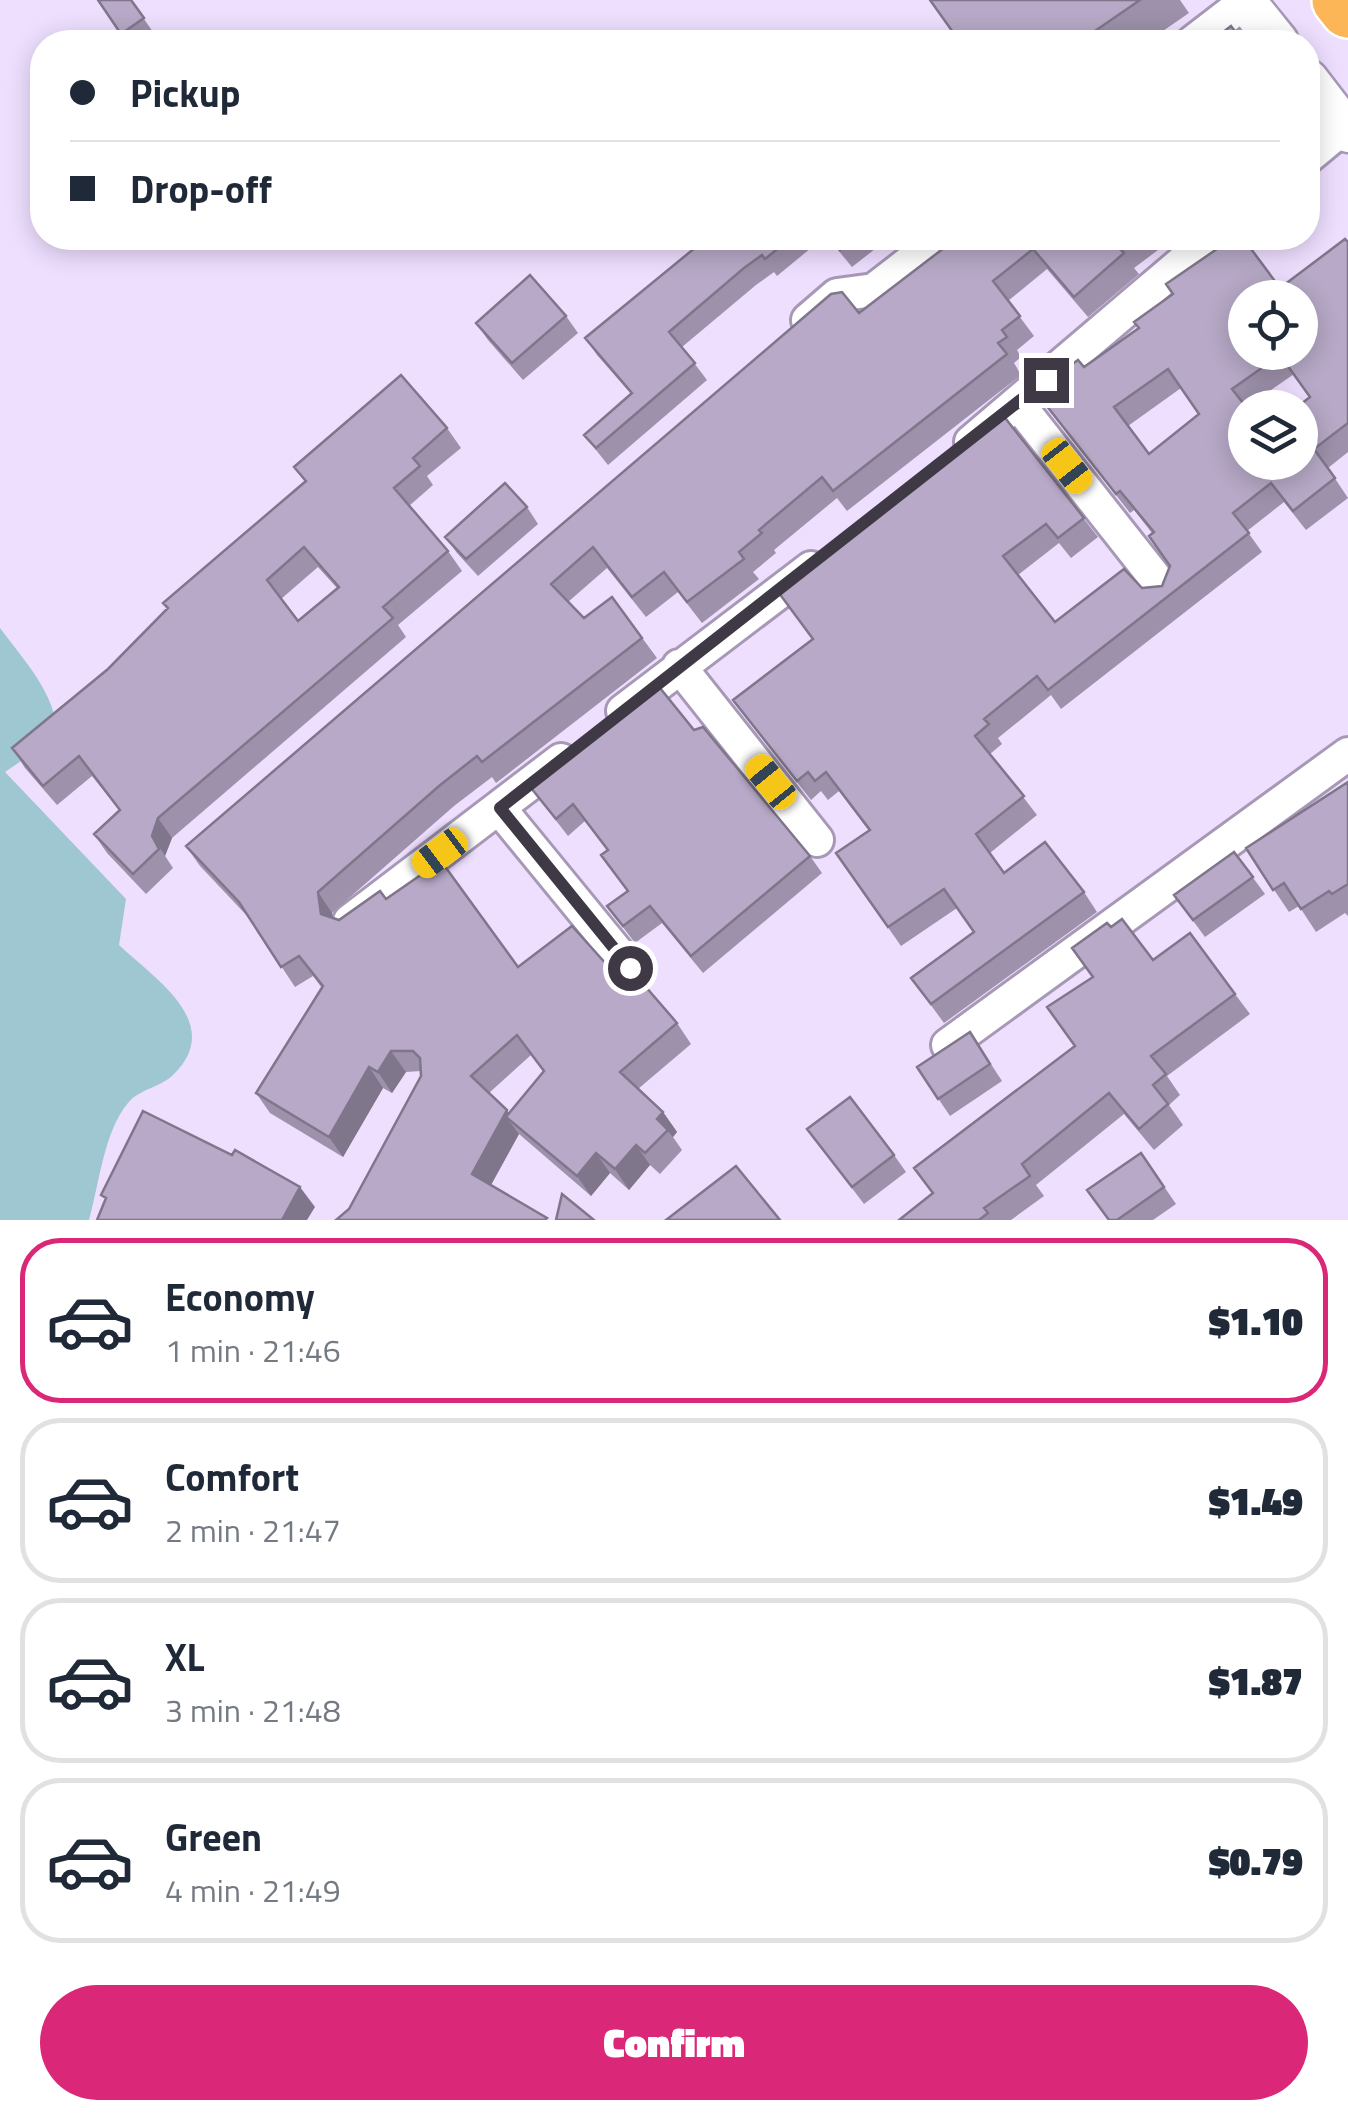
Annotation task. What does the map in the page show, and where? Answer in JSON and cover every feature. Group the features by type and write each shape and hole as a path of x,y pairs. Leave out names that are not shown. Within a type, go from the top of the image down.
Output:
{"highway":[{"path":"1340,0 1348,10"}],"street":[{"path":"1208,30 1245,1 1268,30"},
{"path":"1320,95 1346,129 1320,148"},
{"path":"777,346 838,295 874,290 926,250"},
{"path":"941,465 1197,250"},
{"path":"1018,404 1164,589"},
{"path":"350,921 832,551"},
{"path":"679,666 818,840"},
{"path":"948,1045 1348,754"},
{"path":"500,808 630,968"}],"shaded area":[{"path":"0,628 45,691 58,736 5,772 126,899 119,945 179,1003 189,1020 192,1037 188,1055 174,1074 133,1098 120,1115 108,1143 89,1220 0,1220"}],"building":[{"path":"98,0 131,0 144,18 127,30 118,30"},
{"path":"930,0 1140,0 1096,30 951,30"},
{"path":"1345,239 1348,242 1348,423 1318,446 1318,390 1305,390 1291,370 1318,370 1318,280 1291,280"},
{"path":"692,250 776,250 744,268 669,332 695,363 596,448 584,435 632,393 585,338"},
{"path":"941,250 1032,250 993,281 1020,316 1002,330 1007,337 998,343 1007,354 833,491 822,477 759,530 762,533 739,552 744,559 687,602 664,572 632,597 593,547 551,584 584,618 612,597 642,638 482,762 477,756 318,892 321,914 339,920 380,891 386,899 441,861 518,967 572,926 608,966 626,964 677,1023 620,1072 663,1112 657,1119 668,1130 645,1153 636,1145 615,1169 596,1153 577,1176 506,1117 544,1071 517,1035 471,1076 507,1110 472,1174 547,1218 336,1220 349,1209 421,1076 420,1058 413,1051 391,1051 378,1072 369,1067 329,1137 256,1093 323,986 299,956 281,967 239,902 186,846 831,294 842,292 859,313"},
{"path":"1034,250 1124,253 1074,297"},
{"path":"1216,250 1252,250 1274,280 1228,280 1228,370 1259,370 1228,390 1228,480 1318,480 1318,455 1335,478 1293,511 1271,483 1233,513 1249,533 1048,690 1037,676 984,719 989,724 975,736 1024,796 976,834 1004,873 1045,842 1084,892 931,1004 911,978 974,932 944,889 888,927 836,853 870,830 826,772 815,781 808,772 797,781 733,700 813,639 776,589 1002,414 1084,518 1058,538 1046,524 1003,556 1055,622 1124,569 1142,588 1162,586 1170,566 1149,536 1154,532 1120,491 1116,494 1035,391 1078,360 1084,367 1139,328 1134,322 1173,294 1166,284","holes":["1168,369 1199,414 1149,454 1114,407"]},
{"path":"530,275 566,316 512,363 476,323"},
{"path":"401,375 447,428 413,458 420,466 394,488 448,551 383,607 393,618 158,818 152,836 159,849 133,874 94,834 120,810 79,756 43,786 12,748 108,669 168,608 163,603 306,481 294,467","holes":["304,547 339,587 298,621 267,580"]},
{"path":"505,483 527,507 466,559 445,537"},
{"path":"656,683 694,730 703,727 810,856 691,956 650,906 623,926 607,906 628,891 601,855 608,850 573,804 556,819 527,783"},
{"path":"1348,782 1348,884 1301,909 1284,883 1273,890 1246,848"},
{"path":"1234,852 1253,877 1193,920 1174,895"},
{"path":"1122,919 1153,960 1190,933 1235,994 1151,1056 1166,1074 1153,1085 1168,1104 1139,1129 1109,1093 1022,1164 1030,1176 984,1208 988,1213 979,1220 899,1220 933,1193 914,1168 1075,1046 1047,1007 1093,977 1072,948 1107,923 1111,927"},
{"path":"970,1032 990,1064 938,1099 917,1067"},
{"path":"850,1097 894,1155 852,1187 807,1129"},
{"path":"143,1111 232,1155 235,1150 300,1187 282,1220 97,1220 106,1198 101,1195"},
{"path":"1141,1153 1164,1187 1117,1220 1109,1220 1087,1190"},
{"path":"736,1166 780,1220 666,1220"},
{"path":"562,1194 594,1220 556,1220"}],"route":[{"path":"630,968 500,808 679,666 786,588 1046,380"}]}
